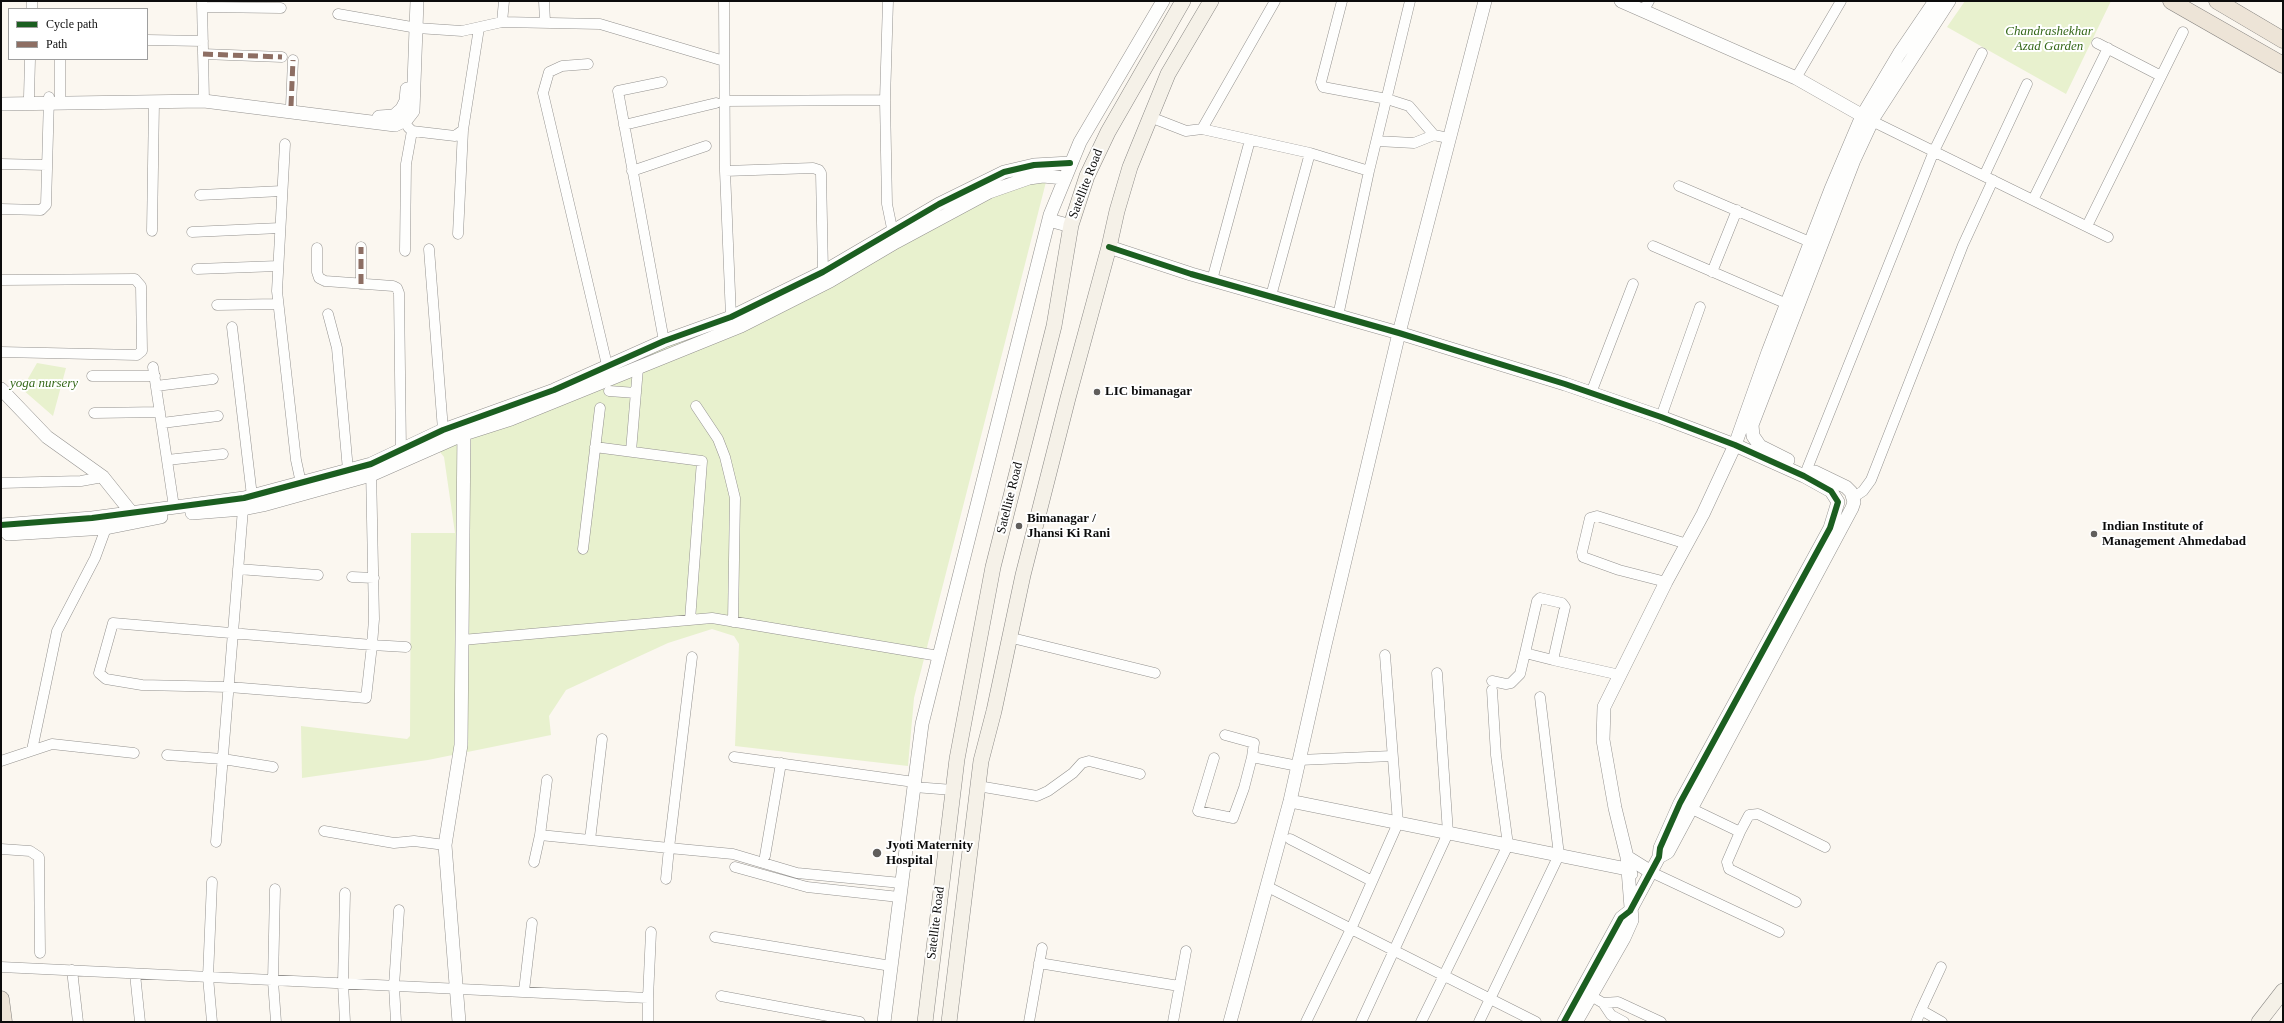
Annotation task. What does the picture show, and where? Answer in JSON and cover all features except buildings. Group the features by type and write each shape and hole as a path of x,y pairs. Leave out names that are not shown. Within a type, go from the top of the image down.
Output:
{"main road":[{"name":"Satellite Road","path":"925,1022 957,759 993,567 1054,326 1070,226 1087,176 1108,132 1183,1"},
{"name":"Satellite Road","path":"949,1022 981,761 994,711 1008,637 1066,405 1109,247 1117,211 1128,175 1168,74 1211,1"},
{"path":"2171,1 2283,65"},
{"path":"2217,1 2283,40"},
{"path":"2259,1022 2283,991"},
{"path":"1,999 3,1020"},
{"path":"2269,1022 2283,1004"}],"street":[{"path":"1,98 29,97 154,102 204,98 395,125 402,122 413,110 413,27 409,1"},
{"path":"1,104 52,99 204,98 291,106 382,117 394,116 402,109 406,101 417,1"},
{"path":"502,22 504,1"},
{"path":"544,1 545,22"},
{"path":"724,1 724,61 720,102 725,170 731,316"},
{"path":"888,1 885,100 887,204 894,236"},
{"path":"884,1022 922,724 1048,220 1070,163 1092,121 1164,1"},
{"path":"1202,129 1275,1"},
{"path":"1342,1 1321,82 1323,87 1387,99 1409,106 1434,135"},
{"path":"1338,316 1376,141 1410,1"},
{"path":"1230,1022 1290,801 1325,645 1399,333 1448,138 1486,1"},
{"path":"1621,1 1646,6 1796,78 1867,118 2108,237"},
{"path":"1796,78 1841,1"},
{"path":"1576,1022 1624,938 1632,920 1630,911 1627,863 1615,808 1603,740 1604,707 1666,582 1687,544 1735,445 1810,242 1867,118 1899,54 1935,1"},
{"path":"1758,669 1852,508 1854,497 1846,487 1760,446 1753,436 1752,425 1854,160 1867,118 1949,1"},
{"path":"204,98 202,4 281,8"},
{"path":"338,14 413,27 462,31 502,22 600,24 724,61"},
{"path":"458,234 463,130 479,28"},
{"path":"2087,226 2183,32"},
{"path":"148,40 203,41"},
{"path":"2097,43 2161,76"},
{"path":"2033,200 2108,48"},
{"path":"1807,469 1934,151 1982,53"},
{"path":"203,54 282,58"},
{"path":"29,97 30,60"},
{"path":"1,209 43,209 46,205 47,165 52,99 60,60"},
{"path":"291,106 293,60"},
{"path":"588,64 562,66 549,72 543,93 607,365"},
{"path":"662,82 618,91 664,341"},
{"path":"1838,502 1854,497 1863,491 1870,480 2027,84"},
{"path":"624,125 720,102 885,100"},
{"path":"152,231 154,102"},
{"path":"1150,117 1186,131 1202,129 1310,153 1370,171"},
{"path":"402,122 412,131 455,136 463,130"},
{"path":"405,252 406,164 412,131"},
{"path":"1376,141 1414,143 1434,135 1448,138"},
{"path":"1212,280 1250,140"},
{"path":"285,144 278,266 278,304 296,460 301,483"},
{"path":"632,172 706,146"},
{"path":"1271,296 1310,153"},
{"path":"1,525 92,518 252,496 348,470 372,469 401,451 443,430 464,429 511,419 748,322 830,280 939,204 1004,172 1034,165 1070,163"},
{"path":"1,164 47,165"},
{"path":"725,170 813,168 819,170 821,173 823,272"},
{"path":"1,534 106,528 179,514 243,509 315,492 372,469 554,390 607,365 664,341 731,316 894,236 990,192 1014,182 1043,176 1064,178"},
{"path":"1679,186 1810,242"},
{"path":"200,195 282,191"},
{"path":"1712,272 1737,210"},
{"path":"1048,220 1070,226"},
{"path":"192,232 280,228"},
{"path":"1653,246 1787,304"},
{"path":"361,247 361,284"},
{"path":"1109,247 1212,280 1399,333 1591,393 1661,417 1735,445 1831,491 1838,502 1830,528 1758,669 1685,805 1660,848 1659,857 1630,911 1621,918 1564,1022"},
{"path":"317,248 317,272 319,278 324,282 393,286 397,288 399,293 401,451"},
{"path":"429,249 443,430"},
{"path":"197,269 278,266"},
{"path":"1,280 135,279 141,286 142,351 137,355 1,352"},
{"path":"1591,393 1633,284"},
{"path":"217,304 278,304"},
{"path":"1661,417 1700,307"},
{"path":"328,314 338,348 348,470"},
{"path":"232,327 252,496"},
{"path":"631,451 638,368"},
{"path":"92,376 155,376 213,379"},
{"path":"155,376 174,507"},
{"path":"1,389 47,437 103,477 131,512"},
{"path":"609,391 636,393"},
{"path":"696,406 718,439 726,457 735,498 733,622"},
{"path":"583,549 600,408"},
{"path":"94,413 160,412"},
{"path":"162,423 218,416"},
{"path":"459,1022 446,845 461,745 464,429"},
{"path":"1735,445 1753,436"},
{"path":"595,447 702,461 690,620"},
{"path":"167,460 223,454"},
{"path":"372,469 374,619 372,644 366,698 229,687 142,685 106,679 99,673 113,623 372,644 406,647"},
{"path":"1,483 81,481 103,477"},
{"path":"216,842 243,509"},
{"path":"1666,582 1619,570 1582,557 1590,518 1597,516 1687,544"},
{"path":"32,750 57,631 95,558 106,528"},
{"path":"238,570 318,575"},
{"path":"352,577 374,578"},
{"path":"1421,1022 1442,975 1508,845 1496,755 1492,685 1511,683 1520,674 1537,601 1540,598 1546,598 1562,603 1565,607 1553,660"},
{"path":"462,640 712,618 939,656"},
{"path":"1008,637 1155,673"},
{"path":"1526,653 1620,675"},
{"path":"1306,1022 1351,929 1398,823 1385,655"},
{"path":"666,879 692,657"},
{"path":"1361,1022 1448,833 1437,674"},
{"path":"1479,1022 1559,855 1540,697"},
{"path":"1214,758 1198,811 1233,818 1244,788 1254,743 1225,735"},
{"path":"590,840 602,738"},
{"path":"1,761 52,744 134,753"},
{"path":"167,755 223,759 273,767"},
{"path":"1252,757 1299,763 1392,756"},
{"path":"734,757 782,763 953,790"},
{"path":"978,786 1036,796 1048,791 1073,773 1082,763 1089,761 1140,774"},
{"path":"765,856 782,763"},
{"path":"534,862 540,835 547,780"},
{"path":"1290,801 1559,855 1627,863 1651,872 1779,932"},
{"path":"1685,805 1740,832"},
{"path":"1796,902 1729,869 1727,862 1740,832 1749,815 1758,814 1825,847"},
{"path":"324,832 394,843 414,841 446,845"},
{"path":"540,835 733,854 797,873 901,883"},
{"path":"1290,839 1372,881"},
{"path":"1,849 30,851 39,858 40,954"},
{"path":"1627,863 1642,889"},
{"path":"734,867 807,886 899,897"},
{"path":"212,882 208,977 212,1022"},
{"path":"1266,886 1536,1022"},
{"path":"275,889 272,980 276,1022"},
{"path":"345,894 343,983 345,1022"},
{"path":"396,1022 394,986 399,910"},
{"path":"524,991 532,923"},
{"path":"648,1022 651,932"},
{"path":"715,937 891,966"},
{"path":"1029,1022 1042,948"},
{"path":"1173,1022 1186,951"},
{"path":"1039,963 1180,986"},
{"path":"1,967 648,998"},
{"path":"1916,1022 1941,967"},
{"path":"72,970 78,1022"},
{"path":"134,974 140,1022"},
{"path":"721,996 860,1022"},
{"path":"1591,996 1603,1003 1611,1016 1624,1022"},
{"path":"1603,1003 1618,1002 1662,1022"},
{"path":"1921,1010 1942,1022"}],"green space":[{"name":"Chandrashekhar Azad Garden","path":"1965,1 2111,1 2066,94 1947,27"},
{"path":"1023,173 1047,178 914,698 908,766 735,746 739,644 734,636 712,629 668,643 566,690 549,716 551,735 428,760 302,778 301,726 407,739 410,736 411,533 455,533 444,457 436,447 438,438 786,298 986,186"},
{"name":"yoga nursery","path":"37,363 66,368 53,416 22,389"}],"marked path":[{"path":"203,54 282,57"},
{"path":"291,106 293,60"},
{"path":"361,247 361,284"}],"cycle path":[{"path":"1,525 92,518 244,498 371,464 443,430 554,390 664,341 731,317 823,272 939,204 1004,172 1034,165 1070,163"},
{"path":"1109,247 1191,274 1399,333 1565,384 1661,417 1735,445 1804,476 1831,491 1838,502 1830,528 1680,803 1660,848 1659,857 1630,911 1621,918 1564,1022"}],"place":[{"name":"LIC bimanagar","path":"1097,392"},
{"name":"Bimanagar / Jhansi Ki Rani","path":"1019,526"},
{"name":"Indian Institute of Management Ahmedabad","path":"2094,534"},
{"name":"Jyoti Maternity Hospital","path":"877,853"}]}
